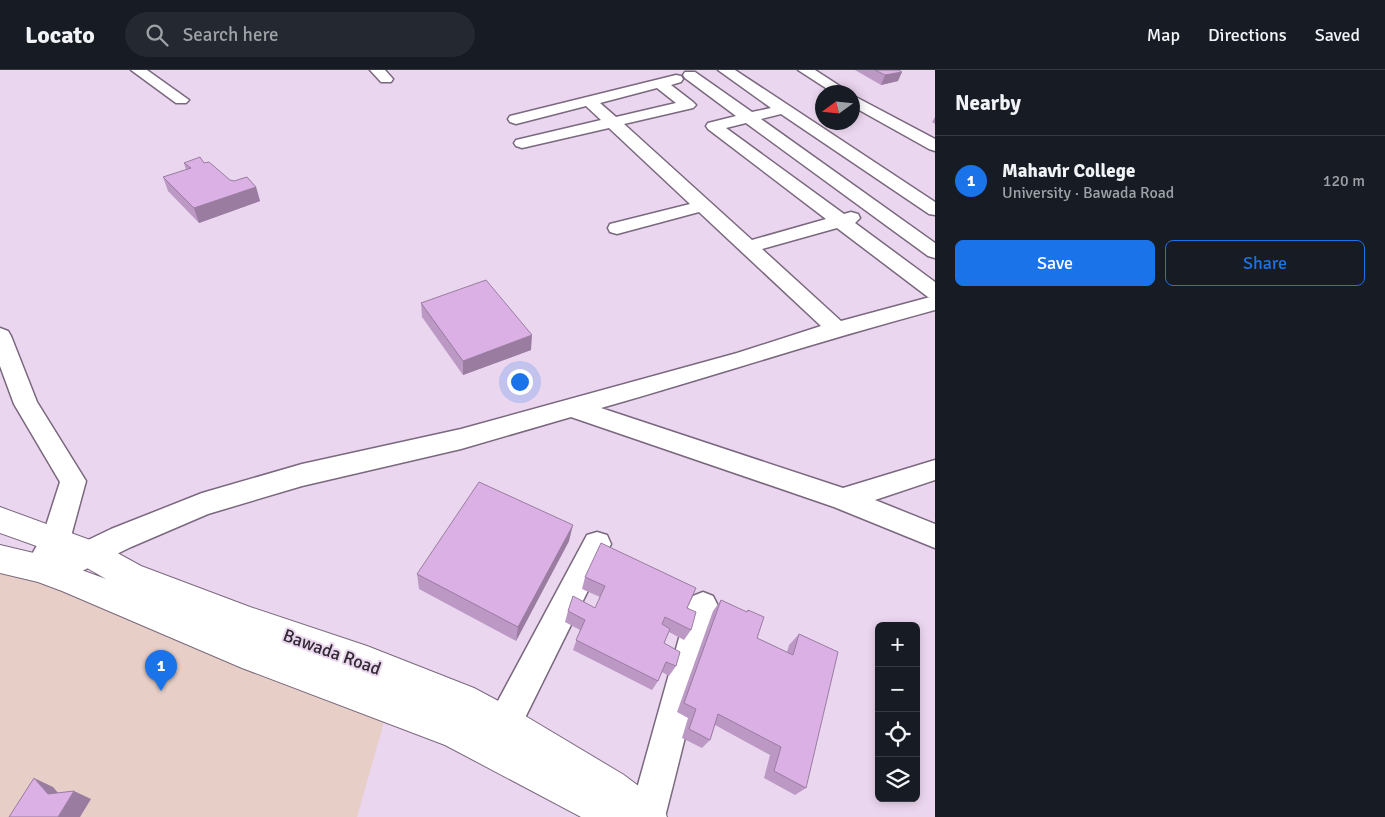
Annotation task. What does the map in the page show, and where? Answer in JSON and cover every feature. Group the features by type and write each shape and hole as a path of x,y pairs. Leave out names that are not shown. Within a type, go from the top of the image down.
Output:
{"main road":[{"name":"Bawada Road","path":"0,520 56,540 66,547 90,554 130,576 250,623 367,663 422,687 461,701 504,724 618,794 647,817"},
{"path":"0,559 46,571 242,651 455,730 585,797 617,817"}],"street":[{"path":"516,120 712,70"},
{"path":"725,70 935,210"},
{"path":"805,70 830,85"},
{"path":"146,72 181,100"},
{"path":"690,75 935,252"},
{"path":"522,143 688,105 660,83"},
{"path":"590,101 837,329"},
{"path":"860,104 935,146"},
{"path":"784,109 714,126 935,292"},
{"path":"617,228 703,206"},
{"path":"748,247 878,211"},
{"path":"46,571 64,566 121,538 202,504 302,475 461,439 741,360 837,329 935,304"},
{"path":"0,336 26,404 72,480 46,571"},
{"path":"572,408 843,499 935,536"},
{"path":"843,499 935,470"},
{"path":"504,724 597,544"},
{"path":"647,817 703,606"}],"shaded area":[{"path":"0,566 386,715 357,817 0,817"}],"building":[{"path":"875,70 899,70 902,72 885,75"},
{"path":"200,157 204,163 209,162 230,180 234,181 247,177 256,187 194,208 163,177 191,168 184,163"},
{"path":"486,280 532,335 463,361 421,303"},
{"path":"479,482 573,525 518,627 417,574"},
{"path":"601,543 696,588 687,608 696,612 691,630 665,617 662,624 670,629 664,643 680,652 676,666 666,662 658,681 576,640 585,620 568,611 573,596 595,608 605,586 585,577"},
{"path":"721,600 747,612 748,610 764,617 757,638 793,655 799,634 838,652 806,788 774,771 781,747 718,714 710,740 689,729 696,709 684,703"},
{"path":"34,778 48,794 74,791 58,817 9,817"}],"place":[{"name":"Mahavir College","path":"161,691"}]}
